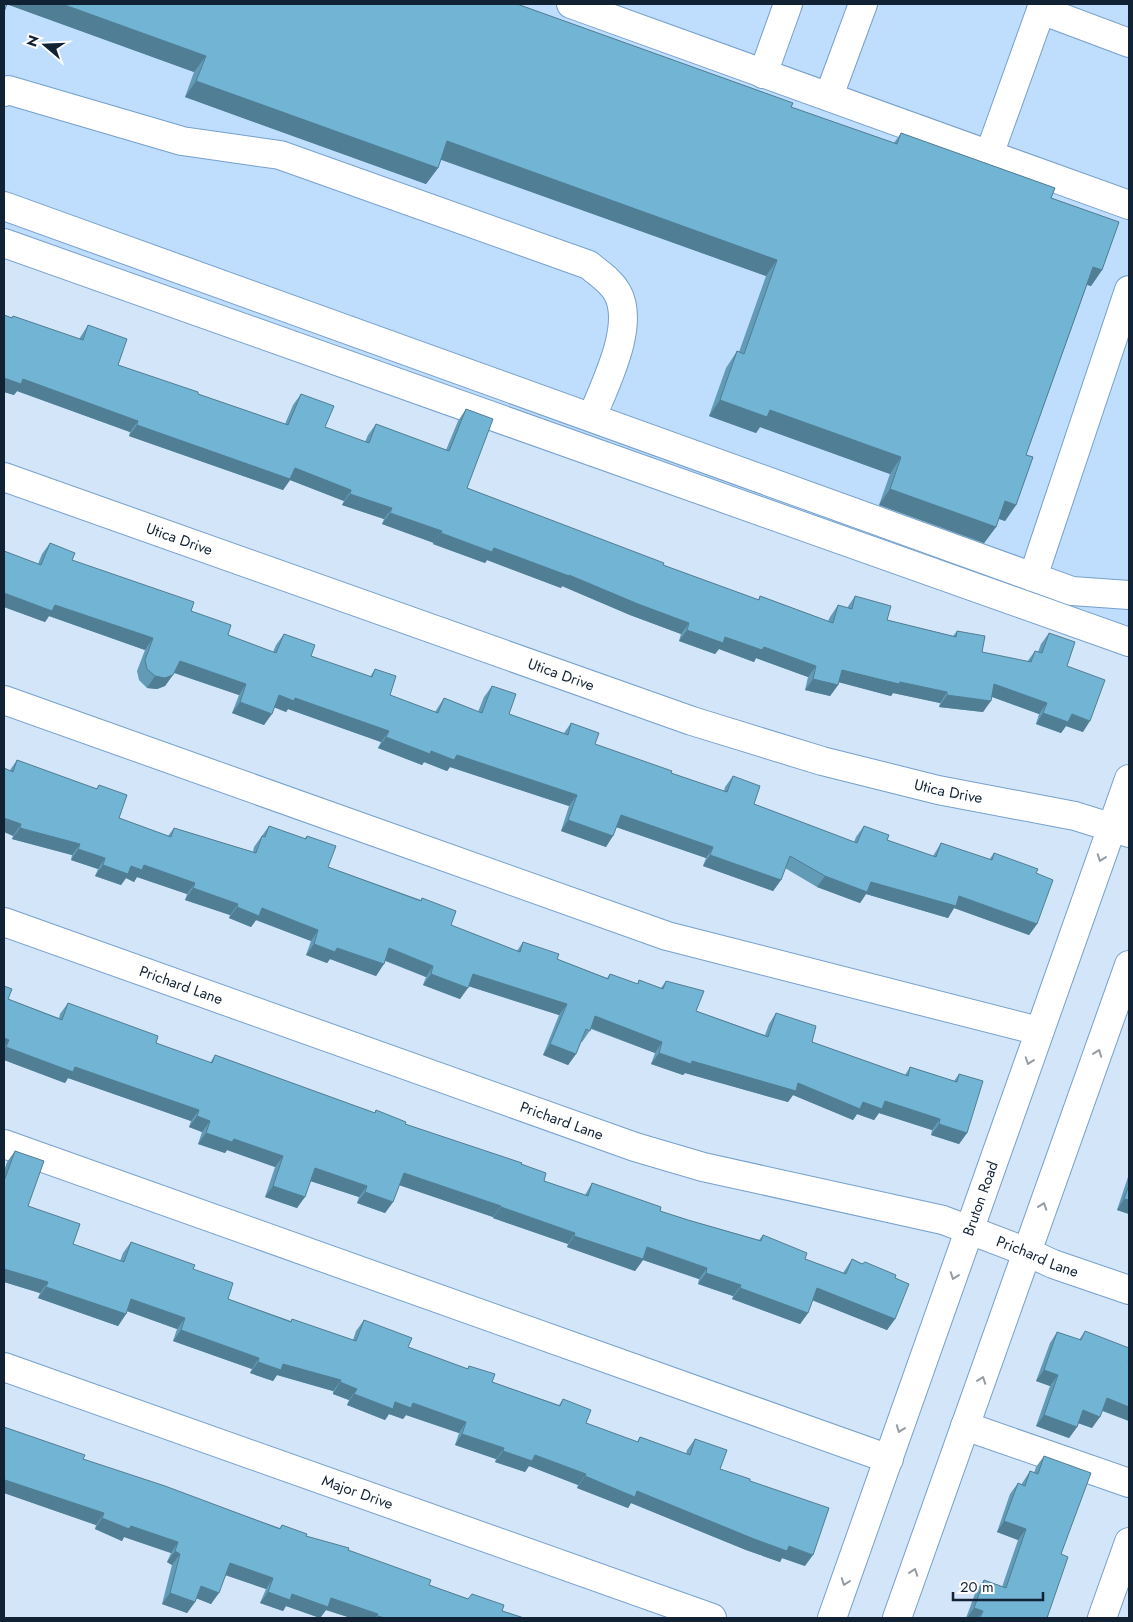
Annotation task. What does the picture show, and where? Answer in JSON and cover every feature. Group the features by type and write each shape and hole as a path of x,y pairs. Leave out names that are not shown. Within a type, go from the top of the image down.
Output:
{"street":[{"path":"571,4 1129,205"},
{"path":"763,74 788,4"},
{"path":"829,96 863,4"},
{"path":"989,154 1042,7 1129,43"},
{"path":"4,92 8,90 182,141 280,155 589,265 617,292 623,312 623,331 618,350 592,417"},
{"path":"4,206 1072,591 1128,590"},
{"path":"4,244 1129,642"},
{"path":"1033,576 1129,290"},
{"name":"Utica Drive","path":"4,477 692,721 831,763 938,790 1075,816 1121,830"},
{"path":"4,700 667,936 1039,1031"},
{"name":"Bruton Road","path":"832,1618 1039,1031 1121,830 1129,779"},
{"name":"Prichard Lane","path":"4,922 635,1147 703,1167 943,1220 1053,1264 1129,1290"},
{"path":"897,1618 1129,965"},
{"path":"4,1144 889,1459"},
{"name":"Major Drive","path":"4,1367 712,1618"},
{"path":"965,1426 1129,1483"},
{"path":"1102,1618 1129,1542"}],"shaded area":[{"path":"4,4 1129,4 1129,646 4,240"}],"building":[{"path":"62,4 517,4 793,103 791,107 897,144 901,133 1055,188 1051,198 1119,222 1102,270 1093,267 1026,455 1033,457 1016,505 1005,501 996,527 890,489 901,457 770,410 767,417 720,400 737,351 744,354 777,260 447,141 438,168 196,81 206,56"},
{"path":"4,315 12,318 13,316 83,340 88,325 127,339 118,365 288,425 301,394 334,406 325,427 369,443 376,424 449,451 466,409 493,419 467,488 664,563 663,565 759,600 760,596 833,623 838,605 852,609 855,596 891,606 887,620 956,637 957,631 985,636 982,652 1031,662 1035,651 1042,653 1049,633 1075,642 1067,666 1105,680 1090,721 1072,714 1068,722 1043,713 1047,703 994,684 991,701 947,695 947,692 900,682 899,684 842,670 838,685 813,679 816,666 764,647 762,650 725,637 723,643 687,630 689,623 569,575 494,548 492,552 441,533 442,531 390,513 392,508 350,494 351,490 295,468 290,479 137,425 138,421 23,379 21,384 4,378"},
{"path":"50,543 75,553 72,560 194,602 191,611 231,625 228,635 276,653 284,634 315,645 311,656 372,677 375,669 396,676 390,695 438,713 444,698 482,713 492,686 516,694 509,714 568,735 571,723 599,733 595,744 727,792 733,776 760,786 754,804 857,843 864,826 889,835 887,840 936,857 941,843 992,860 994,853 1038,869 1036,873 1053,880 1037,924 959,896 956,906 871,882 867,892 825,876 790,856 781,880 710,855 713,847 621,815 613,836 568,820 577,795 457,755 454,760 431,751 430,754 386,737 389,731 295,698 294,701 279,695 272,714 240,702 246,684 180,661 173,675 165,678 155,676 147,669 145,660 153,638 55,605 52,611 4,593 4,551 41,565"},
{"path":"17,760 97,789 99,785 127,795 119,818 171,837 174,828 256,853 262,836 265,837 269,826 306,839 307,836 336,846 328,867 421,901 422,898 456,911 451,925 520,952 523,942 559,954 557,959 608,979 610,974 638,984 639,980 663,989 666,981 704,991 696,1011 768,1037 776,1013 816,1026 812,1042 908,1076 910,1067 957,1082 959,1074 983,1081 967,1133 939,1124 940,1119 885,1101 882,1109 863,1102 860,1109 798,1083 796,1091 692,1061 691,1064 659,1053 662,1042 595,1016 590,1031 586,1029 576,1054 550,1044 567,1004 473,974 468,988 431,974 433,966 389,948 384,964 337,948 335,952 314,944 318,930 262,908 259,916 237,907 238,904 193,888 195,883 144,865 142,870 131,866 128,874 103,865 105,858 78,849 80,844 20,828 21,824 4,818 4,768 13,772"},
{"path":"4,986 12,989 8,999 62,1020 68,1003 158,1036 156,1043 212,1063 215,1055 375,1113 376,1110 406,1122 405,1124 522,1163 546,1173 544,1181 588,1196 592,1183 661,1207 660,1211 688,1220 761,1241 763,1235 807,1253 805,1259 846,1274 852,1259 862,1264 865,1262 896,1275 895,1278 909,1284 895,1319 817,1288 808,1313 740,1288 741,1285 706,1273 707,1268 647,1247 643,1259 574,1236 575,1233 501,1206 404,1173 393,1202 365,1192 367,1186 315,1168 305,1197 273,1186 283,1156 234,1139 232,1142 206,1133 210,1121 197,1116 199,1110 75,1067 73,1072 6,1047 9,1040 4,1038"},
{"path":"15,1151 44,1161 28,1206 80,1224 73,1244 124,1262 131,1242 195,1265 193,1269 233,1283 228,1299 291,1322 292,1319 356,1341 364,1320 412,1338 408,1347 468,1369 469,1366 495,1374 492,1382 560,1406 563,1399 591,1410 586,1423 638,1442 640,1437 690,1455 695,1439 727,1450 720,1469 829,1508 813,1555 789,1546 787,1551 754,1539 637,1491 635,1497 585,1476 586,1474 535,1455 532,1461 503,1451 504,1448 462,1434 466,1422 413,1403 411,1408 395,1402 393,1409 354,1394 357,1389 340,1382 341,1380 283,1364 281,1370 258,1362 259,1358 181,1330 185,1318 131,1299 126,1314 46,1287 48,1282 4,1269 4,1181"},
{"path":"1129,1185 1129,1200 1124,1199"},
{"path":"1085,1331 1129,1348 1129,1407 1107,1398 1100,1417 1083,1410 1077,1427 1044,1415 1058,1375 1044,1370 1057,1332 1081,1340"},
{"path":"4,1427 85,1455 83,1459 165,1486 280,1529 282,1525 307,1534 306,1536 349,1548 348,1550 431,1580 429,1585 468,1599 472,1594 504,1605 502,1611 524,1618 385,1618 331,1598 328,1607 292,1594 290,1600 268,1592 273,1578 230,1563 219,1593 201,1586 195,1602 170,1593 180,1554 175,1551 178,1542 131,1526 129,1529 102,1518 104,1513 5,1480 4,1482"},
{"path":"1044,1456 1091,1473 1061,1554 1068,1557 1047,1618 980,1618 983,1611 974,1608 984,1580 1006,1588 1026,1529 1004,1521 1018,1483 1025,1486 1030,1471 1038,1474"}]}
